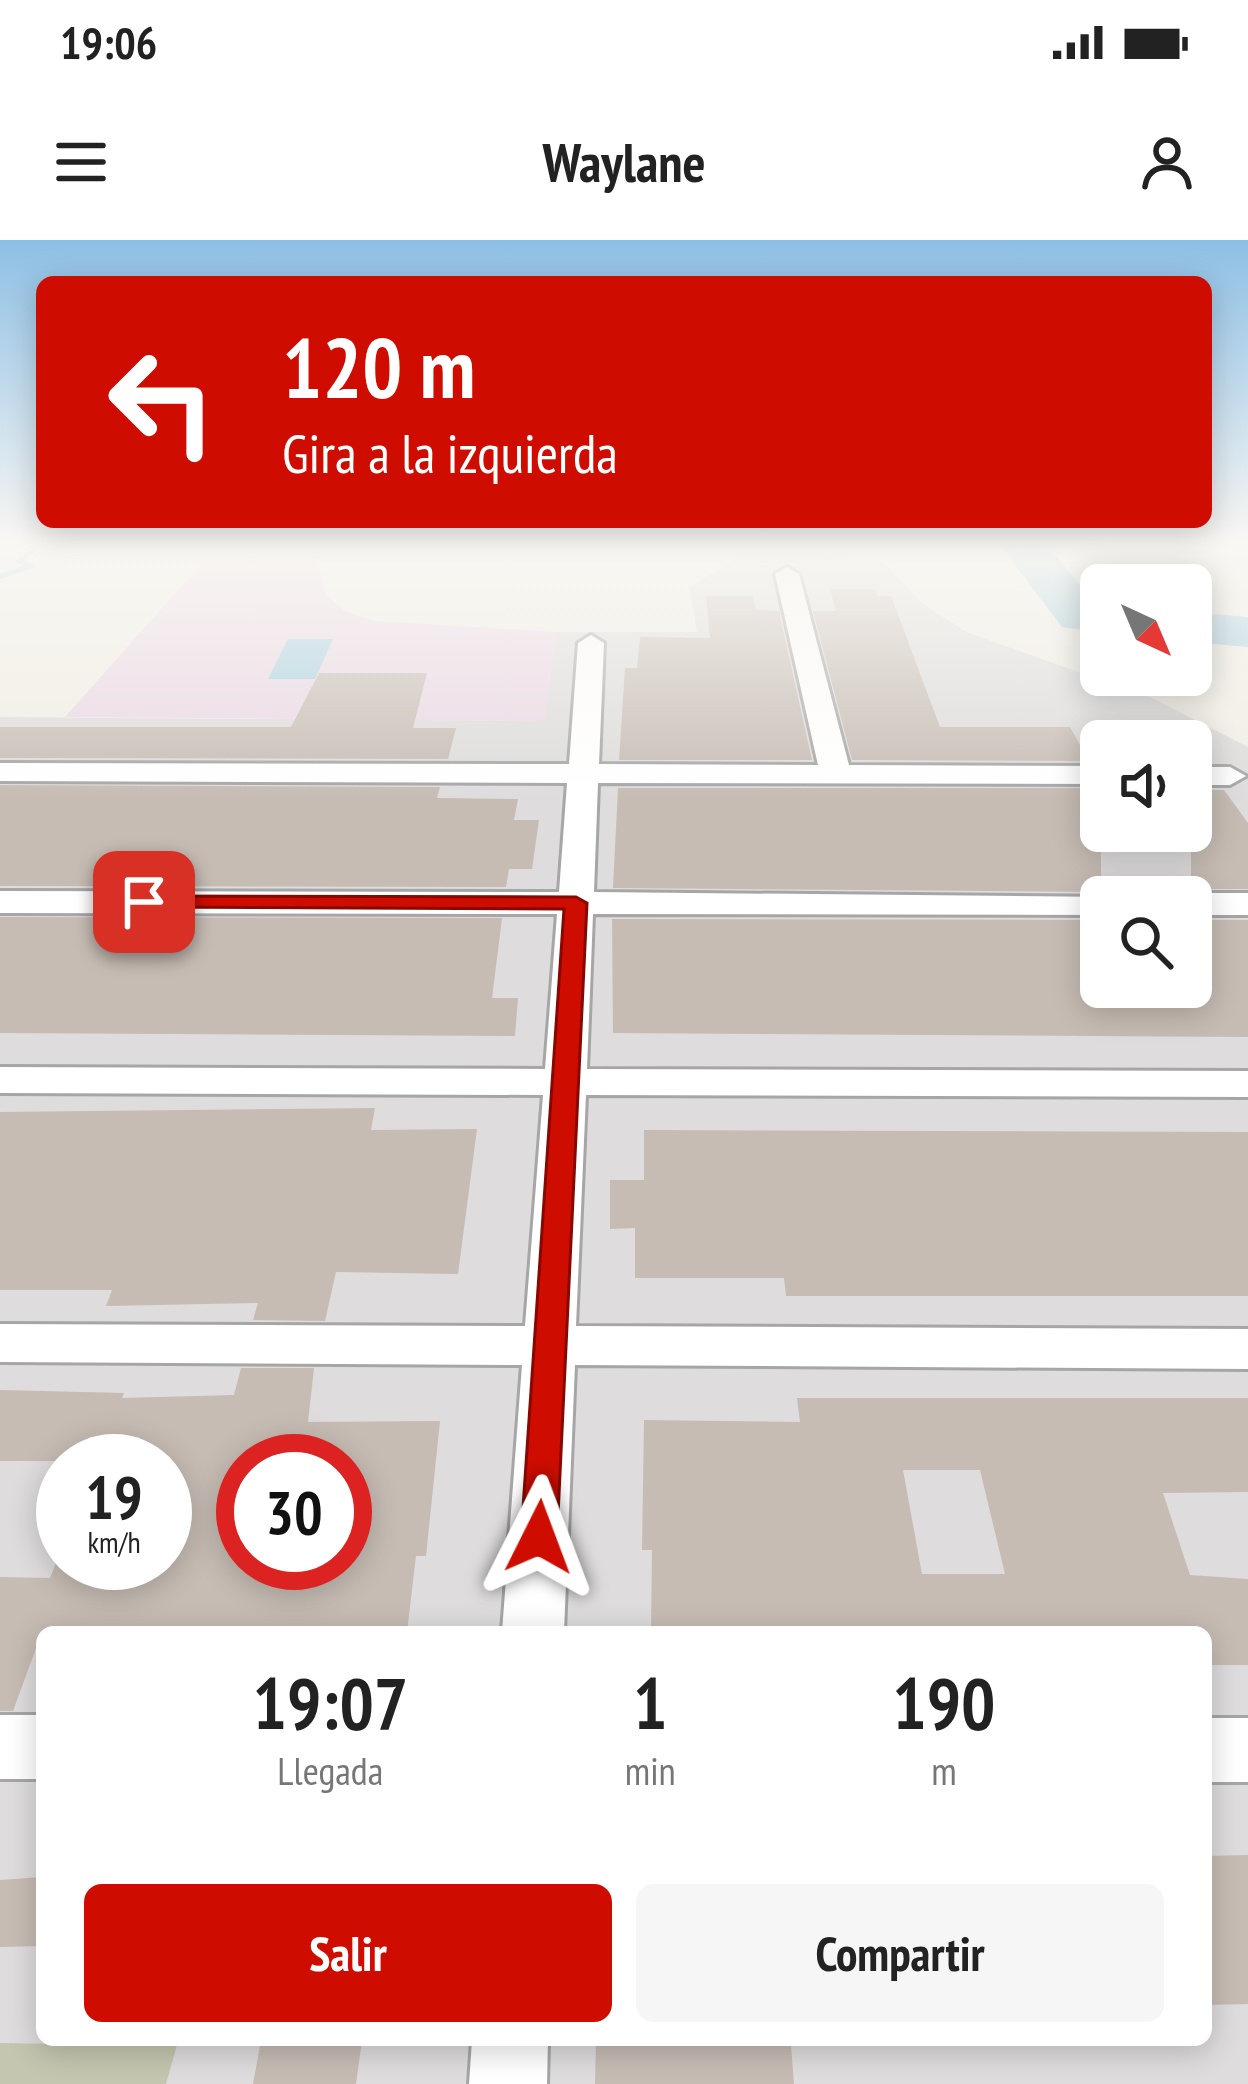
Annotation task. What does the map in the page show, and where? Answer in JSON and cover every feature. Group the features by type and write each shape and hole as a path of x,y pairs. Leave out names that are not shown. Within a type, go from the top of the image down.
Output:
{"street":[{"path":"800,627 836,775"},
{"path":"533,1626 591,643"},
{"path":"0,772 1080,776"},
{"path":"1212,776 1230,776"},
{"path":"0,902 1080,904"},
{"path":"1212,904 1248,904"},
{"path":"0,1081 1248,1084"},
{"path":"0,1343 1248,1349"},
{"path":"0,1747 36,1747"},
{"path":"1212,1750 1248,1750"},
{"path":"508,2084 510,2046"}],"shaded area":[{"path":"145,627 475,627 556,632 545,721 65,717"},
{"path":"958,627 1080,673 1080,696 1146,696 1195,720 1080,720 1080,852 1212,852 1212,729 1248,747 1248,2084 166,2084 176,2046 1212,2046 1212,1626 36,1626 36,2043 0,2043 0,717 544,721 556,632"},
{"path":"0,2043 177,2046 166,2084 0,2084"}],"water":[{"path":"288,639 333,639 315,679 268,679"}],"building":[{"path":"709,627 783,627 812,760 619,760 625,668 637,668 640,637 710,638"},
{"path":"817,627 903,627 940,727 1070,727 1080,745 1080,761 852,760"},
{"path":"319,673 427,673 413,728 456,728 448,759 0,758 0,727 291,727"},
{"path":"0,785 440,787 437,798 518,799 514,820 539,820 532,869 509,869 506,887 0,886"},
{"path":"618,788 1080,788 1080,852 1101,852 1101,876 1080,876 1080,892 613,888"},
{"path":"1212,790 1224,790 1248,823 1248,889 1212,889 1212,876 1191,876 1191,852 1212,852"},
{"path":"0,917 502,918 492,998 518,998 515,1036 0,1033"},
{"path":"612,919 1080,920 1080,1008 1212,1008 1212,920 1248,920 1248,1037 613,1033"},
{"path":"375,1108 371,1130 477,1129 458,1274 336,1272 325,1321 253,1320 258,1303 106,1306 112,1290 0,1290 0,1112"},
{"path":"644,1130 1248,1132 1248,1296 786,1296 784,1278 635,1278 635,1228 610,1229 610,1180 644,1180"},
{"path":"241,1368 314,1368 308,1422 440,1421 426,1556 416,1556 408,1626 36,1626 36,1648 13,1711 0,1711 0,1577 36,1578 36,1590 192,1590 192,1434 36,1434 36,1461 0,1461 0,1390 124,1393 122,1398 234,1395"},
{"path":"797,1398 1248,1398 1248,1492 1163,1493 1190,1575 1248,1579 1248,1665 1212,1665 1212,1626 651,1626 652,1550 642,1550 644,1420 800,1422","holes":["903,1470 980,1470 1005,1574 922,1574"]},
{"path":"1248,1855 1248,2004 1212,2005 1212,1856"},
{"path":"36,1877 36,1946 0,1947 0,1880"},
{"path":"260,2046 361,2046 356,2084 253,2084"},
{"path":"596,2046 791,2046 794,2084 595,2084"}],"waterway":[{"path":"1212,629 1248,632"}],"route":[{"path":"144,902 576,903 539,1537"}]}
